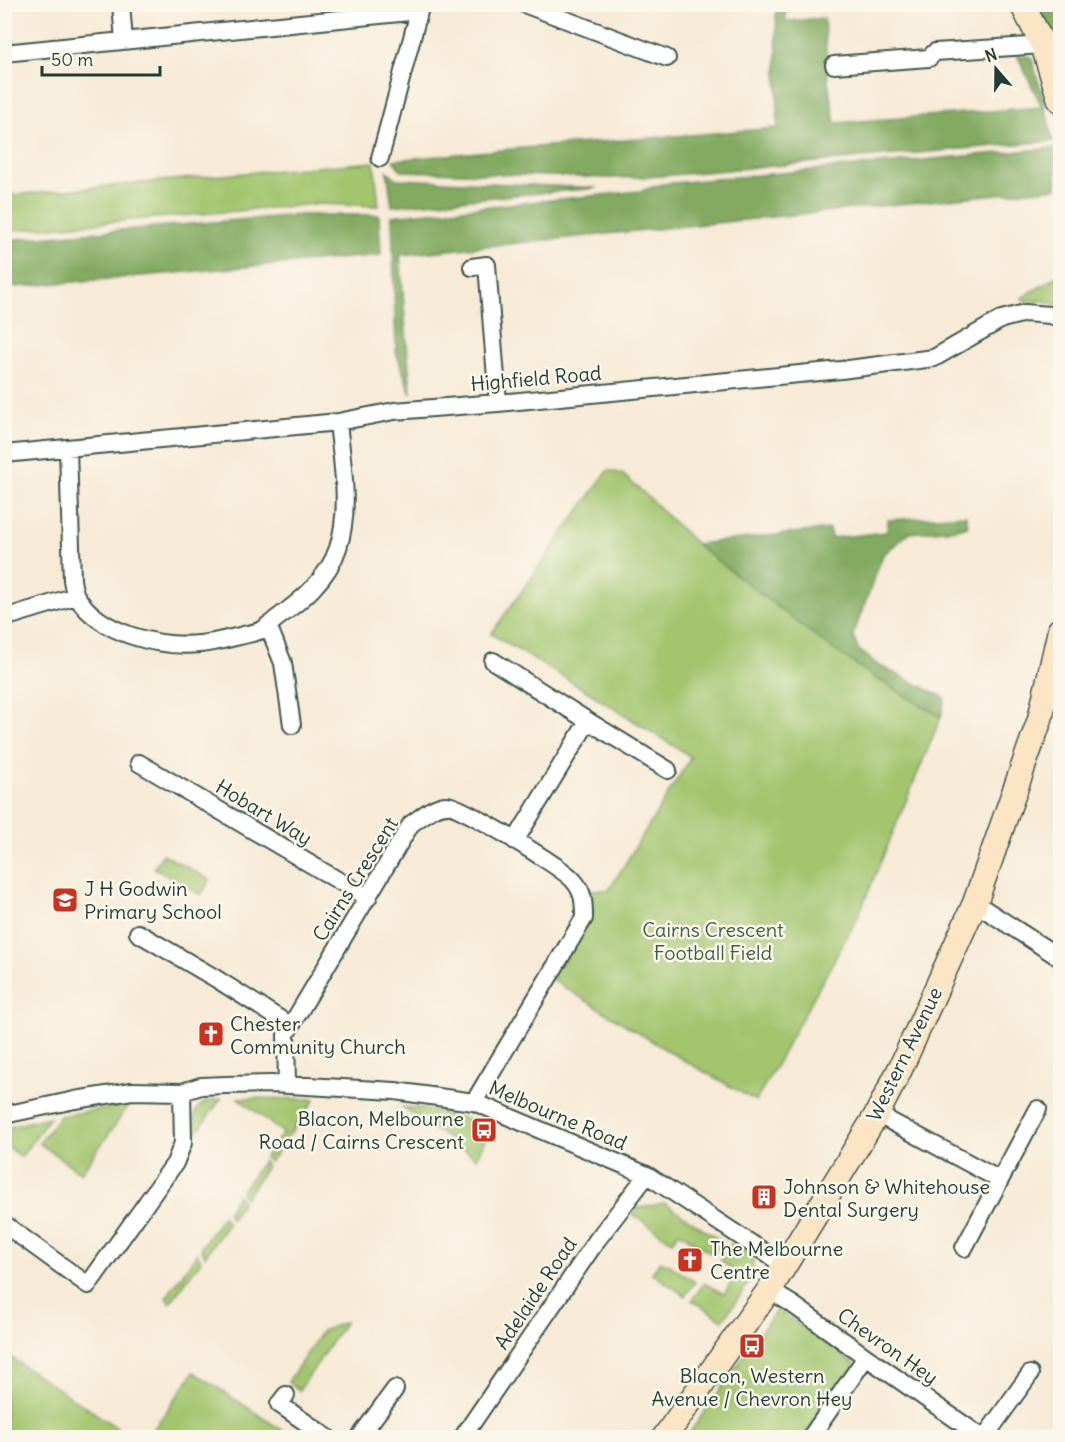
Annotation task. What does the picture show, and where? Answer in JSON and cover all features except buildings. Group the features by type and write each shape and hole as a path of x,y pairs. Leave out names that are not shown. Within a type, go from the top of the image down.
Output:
{"street":[{"path":"121,4 124,41"},
{"path":"524,4 668,58"},
{"path":"1022,4 1043,45 1060,100"},
{"path":"4,53 420,8 380,158"},
{"path":"834,65 928,58 935,52 1043,45"},
{"path":"472,267 487,266 498,403"},
{"name":"Highfield Road","path":"4,454 338,422 394,411 841,370 934,358 1002,319 1025,313 1060,318"},
{"path":"68,448 72,580 76,596 87,610 125,634 152,641 199,644 261,630 296,605 324,576 337,549 344,523 344,488 338,422"},
{"path":"4,618 76,596"},
{"path":"268,625 283,663 289,726"},
{"name":"Western Avenue","path":"664,1437 769,1290 876,1114 901,1067 975,903 1040,719 1060,630"},
{"path":"493,661 668,770"},
{"path":"515,841 588,721"},
{"name":"Hobart Way","path":"139,763 368,898"},
{"name":"Cairns Crescent","path":"286,1084 286,1034 411,824 429,811 448,805 466,812 556,866 573,880 584,898 584,918 474,1102"},
{"path":"975,903 1060,958"},
{"path":"138,933 291,1026"},
{"name":"Melbourne Road","path":"4,1115 132,1091 182,1092 201,1086 272,1083 395,1091 474,1102 647,1175 784,1265"},
{"path":"4,1224 88,1285 175,1163 183,1143 182,1092"},
{"path":"964,1248 1038,1109"},
{"path":"876,1114 1000,1180"},
{"name":"Adelaide Road","path":"462,1437 597,1240 647,1175"},
{"name":"Chevron Hey","path":"769,1290 983,1437 1030,1374"},
{"path":"810,1437 866,1357"},
{"path":"359,1437 395,1389"},
{"path":"286,1395 279,1404 328,1437"}],"green space":[{"path":"776,4 786,5 786,21 824,18 828,82 835,123 1042,107 1017,55 1031,57 1053,141 648,177 608,178 402,171 393,160 778,128"},
{"path":"1037,5 1060,5 1060,51"},
{"path":"1054,148 1057,188 400,255 411,394 396,352 392,216 641,191 662,184"},
{"path":"374,162 379,206 316,204 5,231 5,196"},
{"path":"387,171 397,179 597,188 392,206"},
{"path":"297,215 379,215 381,255 5,288 5,240"},
{"path":"1060,274 1060,305 1044,301 1025,301 1022,298"},
{"name":"Cairns Crescent Football Field","path":"608,470 622,474 696,544 819,639 877,679 941,717 857,919 756,1101 673,1054 551,979 564,958 584,890 609,890 691,757 491,634"},
{"path":"966,515 968,526 909,533 883,555 853,635 858,649 878,665 945,698 941,717 877,679 819,639 696,544 829,529 831,538 887,532 888,520"},
{"path":"163,854 210,880 201,895 154,868"},
{"path":"238,1098 315,1099 270,1162 265,1157 283,1133"},
{"path":"221,1099 195,1134 195,1113 206,1102"},
{"path":"130,1104 81,1173 39,1143 60,1116"},
{"path":"402,1107 418,1108 477,1121 485,1142 476,1158"},
{"path":"50,1117 21,1157 5,1145 5,1128"},
{"path":"263,1161 267,1167 245,1198 241,1192"},
{"path":"237,1195 242,1202 231,1219 227,1213"},
{"path":"665,1203 723,1242 714,1255 679,1232 672,1241 632,1214 635,1209"},
{"path":"223,1216 228,1224 205,1256 201,1248"},
{"path":"731,1244 753,1257 753,1277 723,1320 692,1300 704,1283 724,1294 737,1274 720,1260"},
{"path":"197,1253 201,1261 170,1303 166,1298"},
{"path":"660,1261 667,1263 695,1282 685,1296 652,1273"},
{"path":"777,1309 855,1364 804,1437 686,1438"},
{"path":"345,1322 299,1391 288,1382 322,1331"},
{"path":"12,1358 131,1437 5,1437 5,1369"},
{"path":"194,1372 292,1437 148,1437"}],"place":[{"name":"J H Godwin Primary School","path":"65,900"},
{"name":"Chester Community Church","path":"211,1034"},
{"name":"Blacon, Melbourne Road / Cairns Crescent","path":"484,1130"},
{"name":"Johnson & Whitehouse Dental Surgery","path":"764,1197"},
{"name":"The Melbourne Centre","path":"690,1260"},
{"name":"Blacon, Western Avenue / Chevron Hey","path":"752,1346"}]}
